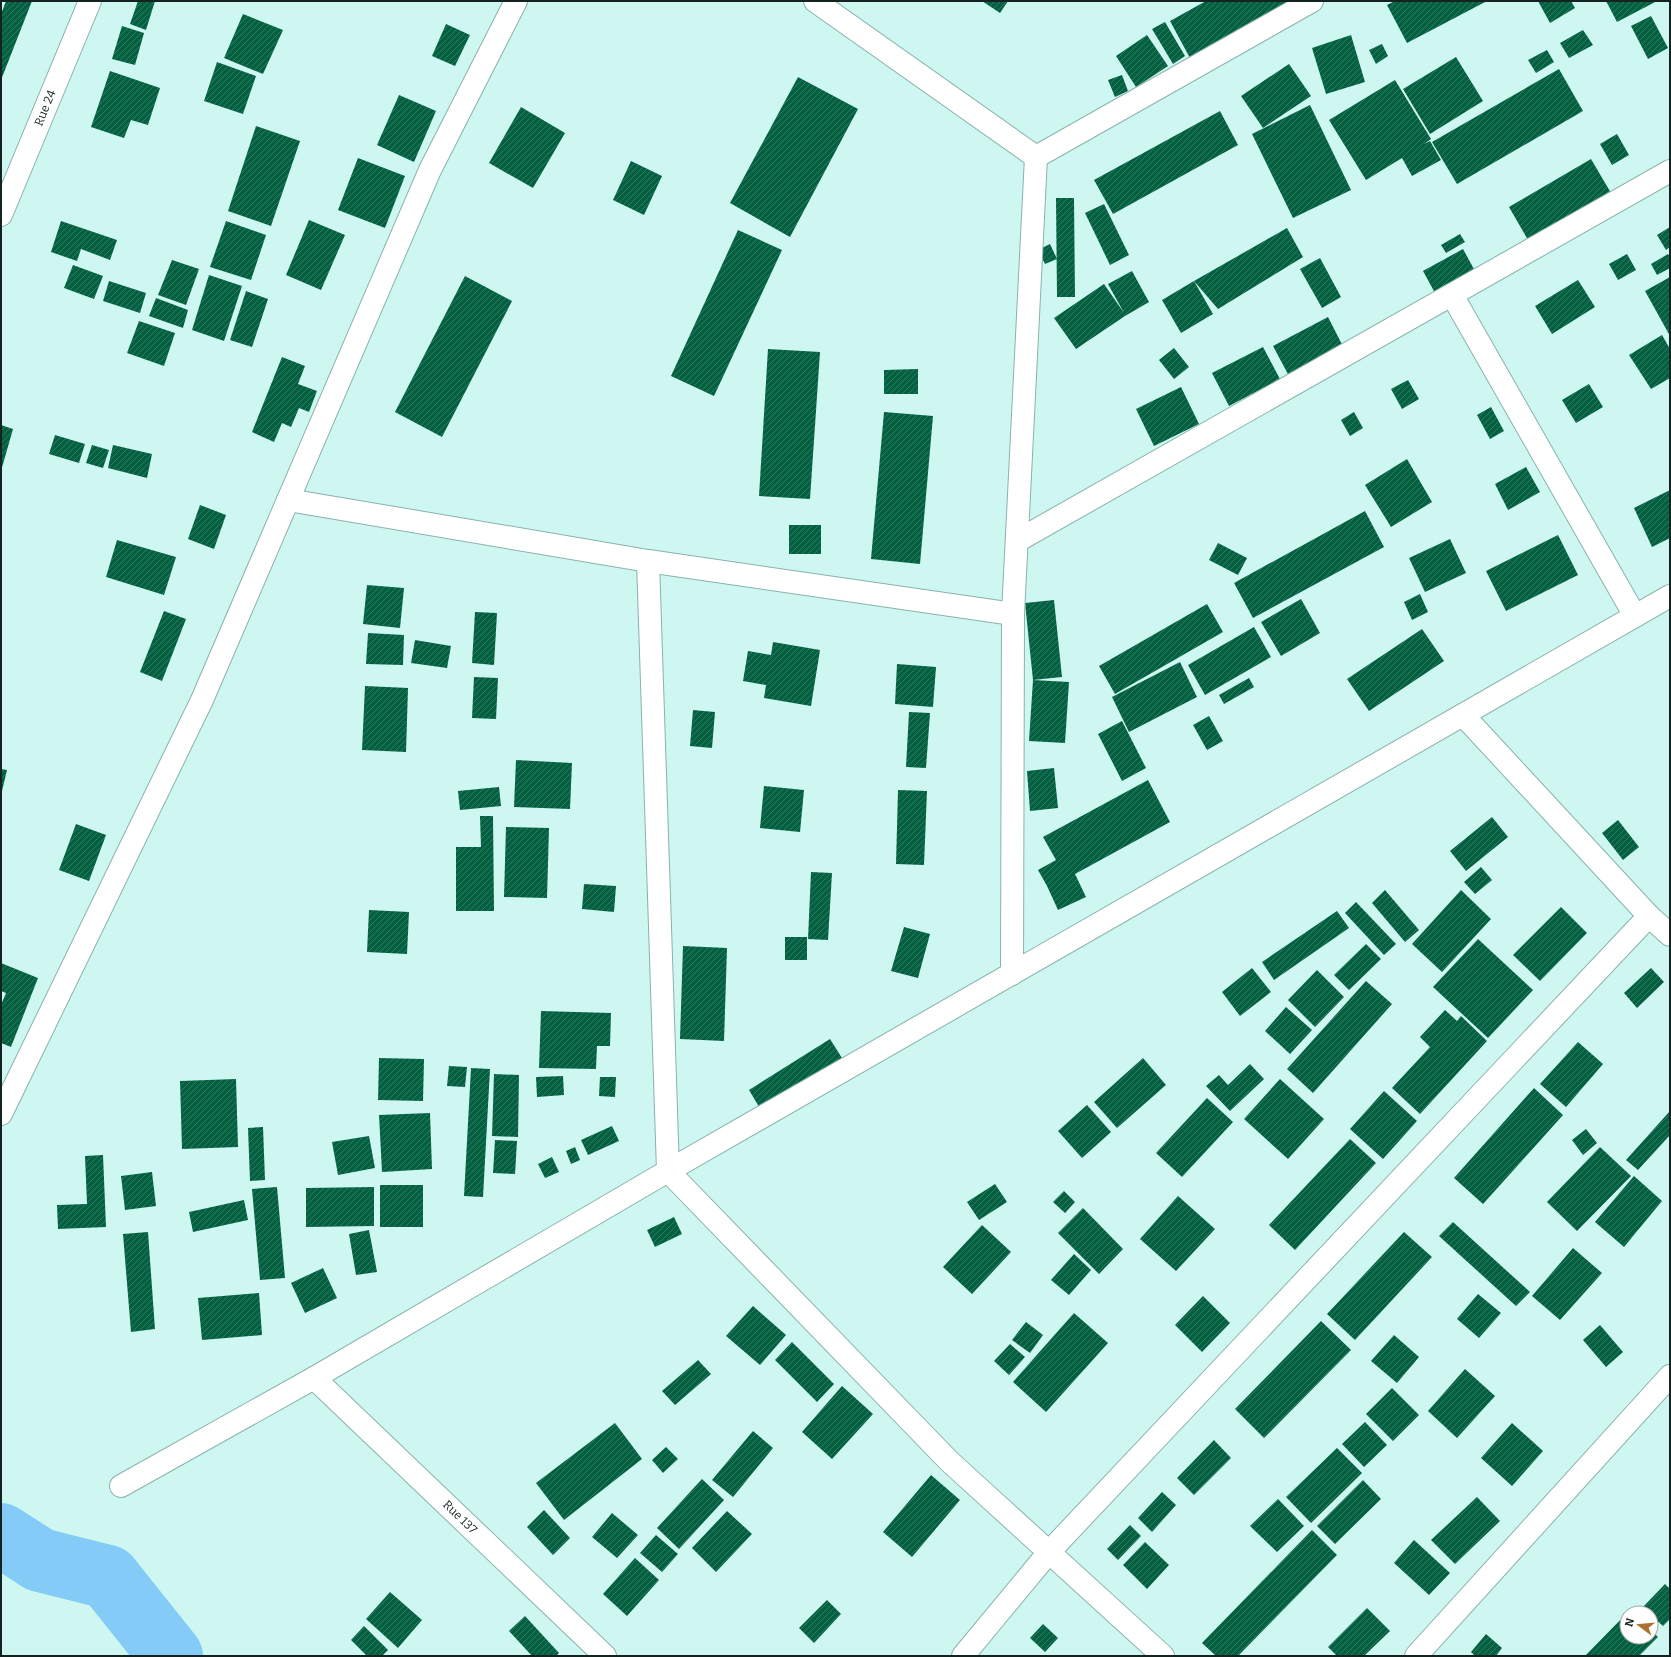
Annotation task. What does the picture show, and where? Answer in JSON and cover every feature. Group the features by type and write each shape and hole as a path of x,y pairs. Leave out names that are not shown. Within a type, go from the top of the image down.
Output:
{"street":[{"name":"Rue 24","path":"1,215 90,1"},
{"path":"1,1114 202,700 430,170 516,1"},
{"path":"815,1 1036,157"},
{"path":"1036,157 1312,1"},
{"path":"1012,974 1012,614 1036,157"},
{"path":"1017,541 1670,171"},
{"path":"1452,295 1635,616"},
{"path":"288,500 648,561 1012,614"},
{"path":"648,561 668,1171 949,1462 1163,1656"},
{"path":"121,1486 314,1378 668,1171 1670,596"},
{"path":"1463,715 1649,916 1670,936"},
{"path":"963,1656 1049,1552 1649,916"},
{"path":"1416,1656 1670,1376"},
{"name":"Rue 137","path":"314,1378 605,1656"}],"building":[{"path":"6,1 32,1 1,80 1,14"},
{"path":"138,1 155,1 146,30 130,24"},
{"path":"982,1 1008,1 1000,13"},
{"path":"1206,1 1292,1 1190,58 1170,21"},
{"path":"1395,1 1487,1 1407,43 1387,5"},
{"path":"1538,1 1571,1 1575,8 1550,23"},
{"path":"1606,1 1657,1 1617,22"},
{"path":"243,14 283,30 263,74 224,58"},
{"path":"1651,16 1668,48 1648,59 1631,26"},
{"path":"1165,22 1185,56 1173,64 1152,29"},
{"path":"446,24 470,35 455,66 432,56"},
{"path":"122,26 144,33 135,65 112,59"},
{"path":"1583,30 1593,45 1569,58 1560,43"},
{"path":"1147,35 1168,66 1136,87 1116,56"},
{"path":"1351,35 1365,82 1326,94 1312,48"},
{"path":"1382,44 1388,56 1376,64 1369,50"},
{"path":"1547,50 1554,62 1536,73 1528,60"},
{"path":"1456,57 1483,101 1430,134 1403,89"},
{"path":"217,62 256,76 243,114 204,101"},
{"path":"1289,64 1311,96 1263,128 1241,96"},
{"path":"1559,69 1583,111 1457,184 1432,142"},
{"path":"110,71 160,88 148,125 131,120 124,138 91,127"},
{"path":"1122,75 1128,91 1115,97 1108,80"},
{"path":"798,77 858,109 790,237 730,203"},
{"path":"1395,80 1431,139 1424,144 1430,141 1441,160 1412,176 1402,158 1366,180 1329,120"},
{"path":"399,95 436,111 414,162 377,145"},
{"path":"1310,105 1351,190 1293,218 1252,134"},
{"path":"521,107 565,133 533,188 489,163"},
{"path":"1220,111 1238,145 1113,214 1094,180"},
{"path":"256,126 300,141 271,226 228,211"},
{"path":"1617,134 1629,155 1612,165 1600,144"},
{"path":"358,158 405,176 385,228 338,210"},
{"path":"1591,159 1611,193 1528,240 1509,207"},
{"path":"631,161 662,176 644,215 613,200"},
{"path":"1056,198 1074,198 1075,297 1057,297"},
{"path":"1104,204 1129,255 1110,265 1085,213"},
{"path":"309,220 345,235 321,290 286,275"},
{"path":"61,221 117,240 110,260 81,249 77,261 51,252"},
{"path":"226,221 266,235 251,280 210,267"},
{"path":"1670,227 1670,247 1666,250 1657,235"},
{"path":"1287,228 1303,257 1218,309 1194,281"},
{"path":"738,230 782,250 714,396 671,376"},
{"path":"1460,234 1465,242 1446,253 1441,245"},
{"path":"1050,244 1057,259 1045,264 1038,250"},
{"path":"1463,249 1475,271 1435,293 1423,271"},
{"path":"1627,254 1636,270 1618,280 1609,264"},
{"path":"1668,254 1670,257 1670,268 1657,275 1651,264"},
{"path":"1320,258 1341,297 1322,308 1300,269"},
{"path":"172,260 199,269 186,305 158,295"},
{"path":"73,265 103,276 94,299 64,288"},
{"path":"1132,271 1149,302 1125,316 1076,349 1054,318 1104,284 1124,313 1108,284"},
{"path":"209,275 242,286 224,341 192,330"},
{"path":"465,276 512,301 442,437 395,412"},
{"path":"1670,277 1670,336 1645,291"},
{"path":"1578,280 1595,307 1552,334 1535,306"},
{"path":"109,281 146,293 140,313 103,301"},
{"path":"1194,281 1213,314 1181,333 1162,300"},
{"path":"246,291 268,299 252,347 230,340"},
{"path":"156,298 188,310 183,328 149,316"},
{"path":"1328,317 1351,362 1297,391 1273,346"},
{"path":"139,321 175,333 164,366 127,353"},
{"path":"1662,335 1670,349 1670,378 1651,389 1629,355"},
{"path":"1263,347 1280,379 1229,406 1212,373"},
{"path":"1174,348 1189,367 1174,379 1159,360"},
{"path":"768,349 820,352 810,499 759,496"},
{"path":"282,357 305,366 298,384 317,391 309,412 299,408 291,427 282,423 274,442 252,432"},
{"path":"918,369 918,394 884,394 884,370"},
{"path":"1408,380 1419,399 1402,409 1391,389"},
{"path":"1589,384 1603,407 1576,423 1562,400"},
{"path":"1181,387 1199,424 1154,446 1136,409"},
{"path":"1491,407 1504,431 1490,439 1477,415"},
{"path":"884,412 933,416 920,564 871,559"},
{"path":"1354,412 1363,428 1350,436 1341,420"},
{"path":"1,425 13,429 1,471"},
{"path":"55,435 85,444 79,463 49,454"},
{"path":"92,445 109,450 103,468 86,463"},
{"path":"113,445 152,454 147,478 108,468"},
{"path":"1407,459 1432,502 1391,527 1365,485"},
{"path":"1526,467 1540,492 1508,510 1495,484"},
{"path":"1670,490 1670,538 1652,547 1634,508"},
{"path":"200,505 226,515 214,549 188,539"},
{"path":"1365,511 1384,547 1253,618 1234,583"},
{"path":"789,525 821,525 821,554 789,554"},
{"path":"1558,535 1578,575 1506,611 1486,571"},
{"path":"1450,539 1466,573 1425,592 1409,558"},
{"path":"117,540 176,557 164,595 106,577"},
{"path":"1218,543 1247,558 1238,575 1209,560"},
{"path":"367,585 404,588 400,628 363,624"},
{"path":"1420,594 1428,612 1412,620 1404,602"},
{"path":"1301,599 1320,633 1281,656 1261,622"},
{"path":"1054,600 1062,677 1033,680 1025,603"},
{"path":"1207,604 1223,632 1115,694 1099,666"},
{"path":"164,611 186,619 162,681 140,672"},
{"path":"475,612 497,613 494,665 472,663"},
{"path":"1254,627 1271,657 1205,695 1188,665"},
{"path":"1422,629 1444,661 1369,711 1347,679"},
{"path":"368,633 404,635 403,665 366,664"},
{"path":"415,640 451,646 447,668 411,663"},
{"path":"773,642 820,650 811,706 764,698 766,685 743,681 748,651 771,655"},
{"path":"1180,662 1197,697 1129,732 1112,697"},
{"path":"897,664 936,667 933,707 895,704"},
{"path":"474,677 498,678 496,719 472,718"},
{"path":"1249,678 1254,687 1224,704 1219,695"},
{"path":"1033,680 1069,682 1065,743 1029,741"},
{"path":"365,686 408,688 406,752 362,750"},
{"path":"693,710 715,712 712,748 690,746"},
{"path":"909,712 930,713 926,768 906,767"},
{"path":"1209,716 1223,741 1207,750 1193,725"},
{"path":"1122,721 1146,768 1122,781 1098,734"},
{"path":"516,760 572,763 570,809 514,807"},
{"path":"1054,768 1058,808 1030,811 1027,771"},
{"path":"1,769 7,770 2,791 1,791"},
{"path":"1148,780 1170,822 1075,874 1086,897 1058,910 1038,870 1056,860 1043,837"},
{"path":"764,786 804,790 800,832 760,828"},
{"path":"499,787 501,806 460,810 458,791"},
{"path":"898,790 927,791 924,865 896,864"},
{"path":"480,816 493,816 494,911 456,911 456,847 481,847"},
{"path":"1492,817 1508,837 1466,871 1450,851"},
{"path":"1618,820 1639,847 1623,860 1602,833"},
{"path":"76,824 106,835 89,881 59,870"},
{"path":"506,827 549,828 547,898 504,897"},
{"path":"1481,867 1492,880 1475,894 1464,882"},
{"path":"811,872 832,873 828,940 808,939"},
{"path":"584,884 616,886 614,912 582,909"},
{"path":"1385,890 1419,930 1405,942 1372,903"},
{"path":"1461,890 1491,919 1442,972 1412,944"},
{"path":"1356,902 1396,944 1384,955 1345,913"},
{"path":"1561,907 1587,933 1540,981 1513,955"},
{"path":"369,910 409,912 407,954 367,952"},
{"path":"1337,911 1349,928 1274,980 1262,962"},
{"path":"904,927 930,934 918,978 891,971"},
{"path":"785,937 807,937 807,960 785,960"},
{"path":"1478,939 1533,990 1488,1038 1433,987"},
{"path":"1366,944 1381,959 1349,990 1334,975"},
{"path":"683,946 727,948 724,1041 680,1039"},
{"path":"1,963 38,978 11,1047 1,1043 1,1005 6,993 1,991"},
{"path":"1252,968 1271,992 1240,1016 1222,992"},
{"path":"1651,968 1664,982 1637,1008 1624,993"},
{"path":"1317,970 1344,997 1315,1027 1288,1000"},
{"path":"1366,981 1392,1004 1313,1093 1287,1069"},
{"path":"1286,1007 1312,1030 1290,1054 1265,1031"},
{"path":"1445,1010 1457,1021 1461,1016 1487,1041 1420,1114 1392,1088 1430,1047 1420,1037"},
{"path":"541,1011 611,1013 610,1046 597,1046 596,1069 539,1068"},
{"path":"830,1039 847,1066 765,1117 749,1090"},
{"path":"1578,1042 1603,1064 1566,1107 1540,1084"},
{"path":"379,1058 424,1059 423,1101 378,1100"},
{"path":"1143,1058 1166,1085 1117,1128 1094,1102"},
{"path":"1250,1064 1264,1079 1230,1111 1206,1086 1219,1075 1228,1085"},
{"path":"449,1066 467,1067 465,1087 447,1086"},
{"path":"471,1068 490,1069 483,1197 464,1196"},
{"path":"494,1074 519,1075 518,1137 492,1136"},
{"path":"563,1076 564,1095 537,1097 536,1077"},
{"path":"600,1077 616,1077 615,1097 599,1096"},
{"path":"236,1079 238,1147 182,1149 180,1081"},
{"path":"1280,1079 1324,1119 1288,1159 1244,1119"},
{"path":"1534,1088 1563,1115 1483,1204 1454,1178"},
{"path":"1384,1091 1417,1121 1383,1159 1350,1129"},
{"path":"1207,1098 1233,1122 1182,1177 1156,1153"},
{"path":"1087,1105 1111,1132 1082,1158 1058,1131"},
{"path":"1670,1111 1670,1135 1638,1170 1626,1160"},
{"path":"430,1113 432,1169 382,1172 379,1115"},
{"path":"612,1126 619,1141 588,1155 581,1140"},
{"path":"263,1127 265,1180 250,1181 248,1128"},
{"path":"1586,1129 1597,1143 1583,1155 1572,1140"},
{"path":"369,1136 375,1168 338,1175 332,1142"},
{"path":"1350,1139 1376,1163 1295,1250 1269,1225"},
{"path":"495,1140 517,1141 515,1174 493,1173"},
{"path":"575,1147 580,1160 571,1164 566,1151"},
{"path":"1600,1147 1631,1176 1577,1231 1547,1202"},
{"path":"103,1155 106,1227 58,1229 57,1205 87,1204 85,1156"},
{"path":"552,1157 559,1172 545,1178 538,1164"},
{"path":"152,1172 156,1206 125,1210 121,1176"},
{"path":"1634,1176 1662,1201 1624,1247 1595,1222"},
{"path":"995,1184 1007,1202 979,1220 967,1202"},
{"path":"380,1185 423,1185 423,1227 380,1227"},
{"path":"277,1187 285,1278 260,1280 252,1189"},
{"path":"374,1187 374,1226 306,1227 306,1188"},
{"path":"1064,1191 1075,1202 1065,1213 1053,1202"},
{"path":"1178,1196 1215,1229 1176,1271 1140,1239"},
{"path":"244,1200 248,1220 193,1232 189,1212"},
{"path":"1083,1208 1123,1249 1099,1274 1058,1233"},
{"path":"674,1217 682,1234 655,1247 647,1230"},
{"path":"1453,1222 1530,1292 1516,1306 1439,1236"},
{"path":"982,1225 1011,1252 972,1294 943,1267"},
{"path":"369,1230 377,1272 356,1275 349,1234"},
{"path":"148,1232 155,1329 131,1332 123,1234"},
{"path":"1404,1232 1432,1257 1355,1340 1327,1314"},
{"path":"1573,1248 1602,1273 1560,1320 1532,1296"},
{"path":"1074,1254 1091,1270 1069,1295 1051,1280"},
{"path":"323,1268 337,1298 305,1313 291,1283"},
{"path":"259,1293 262,1335 202,1340 198,1298"},
{"path":"1478,1294 1501,1313 1479,1338 1457,1319"},
{"path":"1203,1296 1230,1323 1202,1352 1175,1325"},
{"path":"753,1306 786,1335 760,1365 726,1336"},
{"path":"1074,1313 1108,1343 1046,1412 1013,1382"},
{"path":"1321,1321 1351,1350 1264,1438 1235,1409"},
{"path":"1026,1322 1043,1335 1030,1353 1012,1340"},
{"path":"1600,1325 1623,1352 1606,1367 1583,1340"},
{"path":"1394,1335 1419,1357 1397,1383 1371,1361"},
{"path":"792,1342 834,1384 817,1402 775,1360"},
{"path":"1010,1344 1025,1357 1009,1375 994,1361"},
{"path":"698,1360 711,1374 675,1405 662,1391"},
{"path":"1465,1369 1495,1396 1457,1438 1428,1411"},
{"path":"842,1386 873,1414 832,1459 802,1432"},
{"path":"1392,1388 1419,1415 1393,1441 1366,1414"},
{"path":"1365,1422 1387,1445 1364,1467 1342,1444"},
{"path":"615,1423 642,1459 564,1520 536,1483"},
{"path":"1512,1423 1543,1451 1512,1486 1481,1458"},
{"path":"753,1431 773,1448 733,1497 712,1480"},
{"path":"1214,1440 1231,1458 1194,1495 1177,1478"},
{"path":"666,1447 678,1459 663,1473 652,1460"},
{"path":"1337,1448 1362,1473 1311,1523 1286,1497"},
{"path":"931,1475 960,1500 912,1557 883,1532"},
{"path":"702,1479 724,1500 679,1549 657,1528"},
{"path":"1363,1480 1381,1499 1335,1544 1317,1526"},
{"path":"1162,1492 1176,1505 1152,1532 1138,1518"},
{"path":"1477,1497 1500,1521 1455,1564 1431,1540"},
{"path":"1278,1499 1304,1526 1277,1552 1250,1526"},
{"path":"544,1510 570,1538 553,1555 527,1527"},
{"path":"727,1511 752,1534 716,1572 692,1548"},
{"path":"612,1513 638,1535 617,1558 592,1537"},
{"path":"1130,1525 1141,1536 1118,1560 1107,1549"},
{"path":"1312,1530 1337,1555 1238,1656 1216,1656 1202,1643"},
{"path":"656,1535 678,1554 662,1572 640,1553"},
{"path":"1414,1540 1450,1573 1429,1595 1394,1563"},
{"path":"1145,1542 1169,1565 1147,1589 1123,1565"},
{"path":"635,1558 659,1580 627,1616 603,1594"},
{"path":"1665,1584 1670,1589 1670,1619 1663,1626 1659,1622 1659,1605 1645,1605"},
{"path":"390,1592 422,1620 398,1648 366,1619"},
{"path":"827,1600 841,1614 814,1643 799,1628"},
{"path":"1367,1608 1390,1631 1364,1656 1337,1656 1328,1647"},
{"path":"525,1616 559,1653 556,1656 532,1656 509,1631"},
{"path":"1619,1621 1619,1645 1650,1645 1639,1656 1585,1656"},
{"path":"1043,1624 1058,1638 1045,1652 1030,1638"},
{"path":"364,1626 388,1650 382,1656 367,1656 351,1640"},
{"path":"1486,1634 1502,1648 1496,1656 1475,1656 1471,1652"}],"waterway":[{"path":"1,1535 40,1560 108,1577 171,1656"}]}
